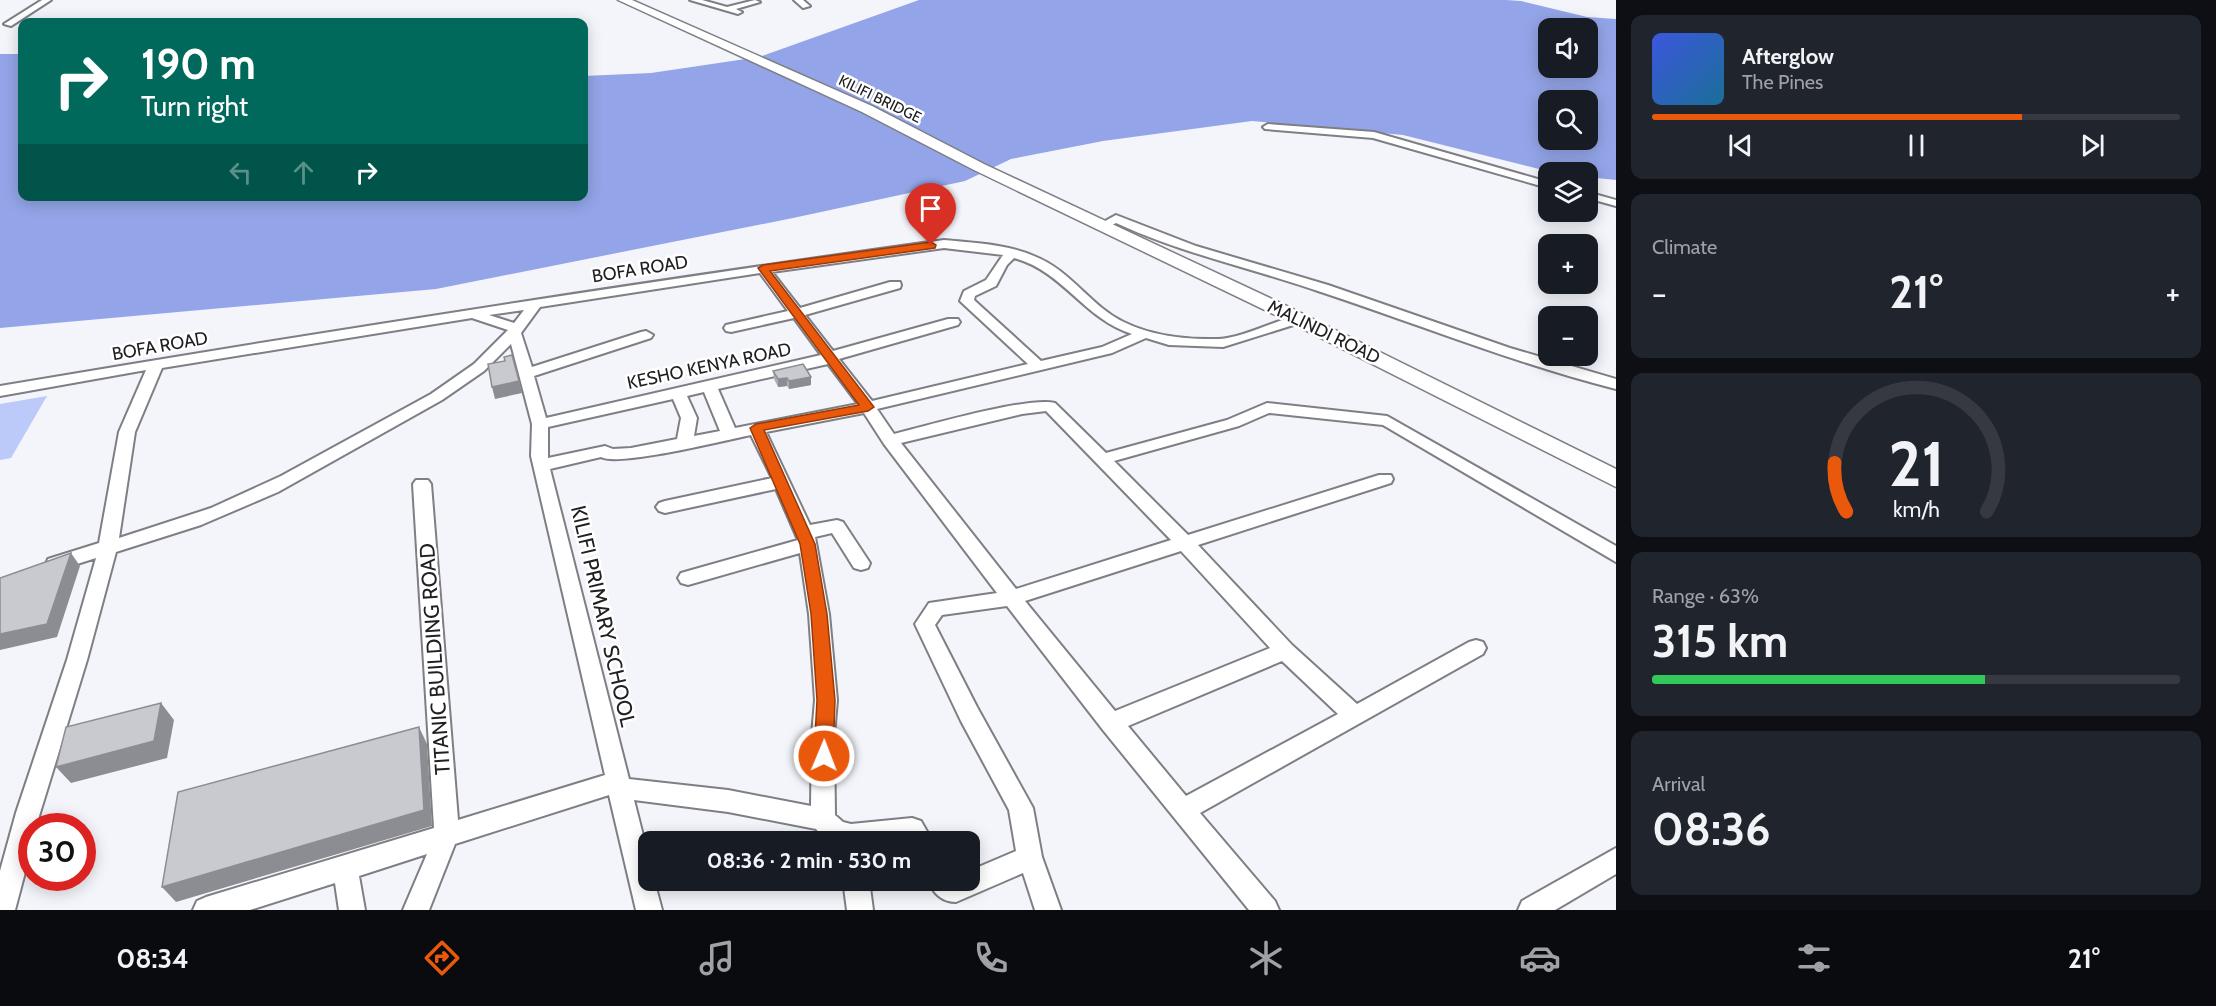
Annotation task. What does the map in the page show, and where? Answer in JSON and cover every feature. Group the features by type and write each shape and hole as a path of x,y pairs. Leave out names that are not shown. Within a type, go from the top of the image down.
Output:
{"highway":[{"name":"KILIFI BRIDGE","path":"622,0 867,109 1029,190"},
{"name":"MALINDI ROAD","path":"1029,190 1289,314 1616,479"}],"street":[{"path":"8,24 47,0"},
{"path":"694,0 738,12"},
{"path":"798,0 806,6"},
{"path":"726,9 756,2"},
{"path":"1268,127 1374,135 1538,182"},
{"path":"1598,198 1616,203"},
{"path":"1104,225 1116,219 1163,239 1210,255 1319,287 1551,367 1616,384"},
{"name":"BOFA ROAD","path":"0,391 156,364 763,268 944,244 992,248 1012,253 1049,268 1110,320 1120,326 1169,341 1203,344 1238,340 1262,331 1289,314"},
{"path":"1012,253 1002,262 991,283 969,294 967,301 1037,365"},
{"path":"763,268 795,314 868,407 890,440 1012,598 1111,723 1266,910"},
{"path":"731,328 795,314 895,285"},
{"path":"514,331 557,301"},
{"path":"39,569 191,522 257,495 439,397 467,378 514,331 534,306"},
{"name":"KILIFI PRIMARY SCHOOL","path":"511,309 514,331 540,424 539,456 649,910"},
{"path":"1262,331 1289,314"},
{"path":"473,315 514,331"},
{"name":"KESHO KENYA ROAD","path":"540,424 822,361 829,357 953,322"},
{"path":"542,465 605,451 615,456 868,407 1107,350 1144,334"},
{"path":"525,374 646,335"},
{"path":"2,910 28,813 77,660 108,547 127,432 156,364"},
{"path":"709,386 729,433"},
{"path":"678,392 689,418 685,442"},
{"path":"890,440 1046,405 1052,407 1184,542 1285,651 1355,716"},
{"path":"1102,459 1233,423 1267,408 1387,422 1616,555"},
{"path":"756,428 806,538 819,614 826,700 823,819 834,831"},
{"path":"1048,910 1030,857 1021,808 969,714 926,624 937,608 1012,598 1385,479"},
{"path":"665,507 781,482"},
{"name":"TITANIC BUILDING ROAD","path":"422,484 447,834"},
{"path":"688,578 837,526 861,563"},
{"path":"1184,809 1476,648"},
{"path":"1111,723 1285,651"},
{"path":"206,910 447,834 618,785 728,801 823,819"},
{"path":"898,831 912,829 913,831"},
{"path":"416,910 447,834"},
{"path":"980,879 1030,857"},
{"path":"1531,910 1616,860"},
{"path":"345,868 352,910"},
{"path":"857,891 860,910"}],"shaded area":[{"path":"919,0 1521,1 1587,17 1616,19 1616,180 1598,178 1598,162 1538,162 1538,169 1403,135 1252,121 1103,141 1011,159 965,181 793,218 436,289 0,328 0,54 18,54 18,201 588,201 588,76 651,73 759,57"},
{"path":"47,396 11,458 0,460 0,404"}],"building":[{"path":"512,355 519,381 492,387 488,364 505,361 504,357"},
{"path":"803,364 811,377 789,381 787,378 778,379 773,371"},
{"path":"71,553 47,624 0,634 0,578"},
{"path":"161,703 154,741 56,767 66,727"},
{"path":"419,727 424,810 162,887 178,792"}],"route":[{"path":"824,756 826,700 819,614 808,544 798,516 756,428 868,407 795,314 763,268 931,245"}]}
